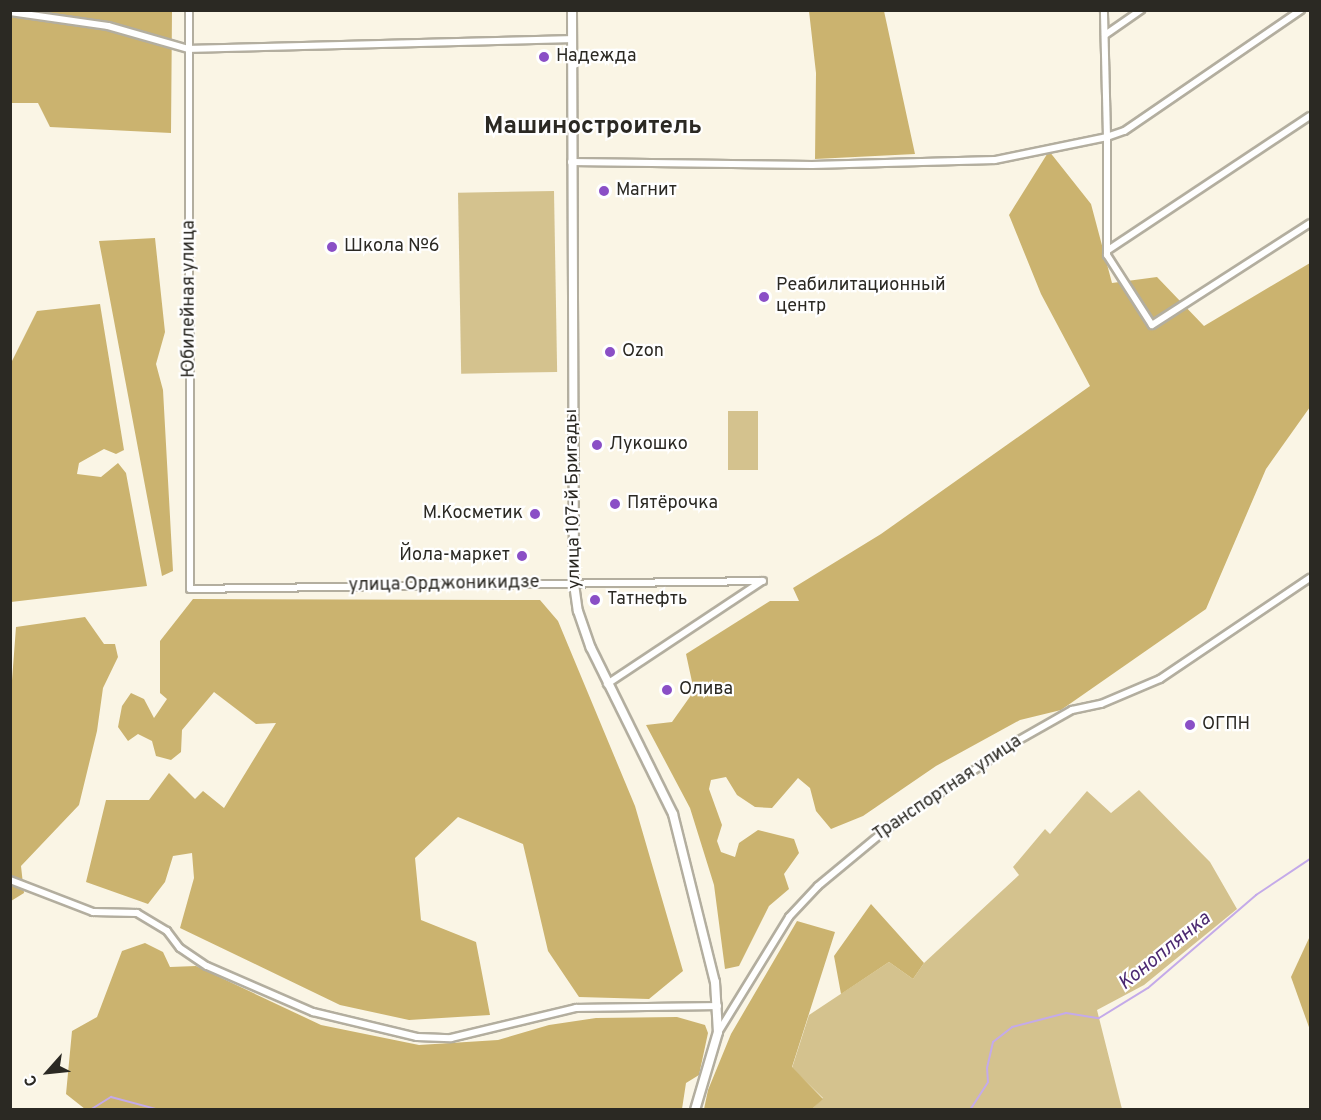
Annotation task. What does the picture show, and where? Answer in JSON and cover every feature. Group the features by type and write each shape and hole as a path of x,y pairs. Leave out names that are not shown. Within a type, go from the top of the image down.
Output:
{"main road":[{"name":"улица 107-й Бригады","path":"572,10 574,584 584,632 607,684 673,814 718,1006 718,1032"},
{"name":"Транспортная улица","path":"695,1110 718,1032"}],"street":[{"name":"Юбилейная улица","path":"189,10 190,588"},
{"path":"1104,10 1107,255 1152,325 1311,223"},
{"path":"1105,35 1141,10"},
{"path":"571,162 812,165 995,160 1107,137 1124,131 1301,10"},
{"path":"10,12 108,26 189,49 572,39"},
{"path":"1108,250 1311,116"},
{"name":"Транспортная улица","path":"718,1032 789,917 818,886 889,827 1019,740 1072,710 1101,704 1160,679 1311,578"},
{"name":"улица Орджоникидзе","path":"190,588 763,581 607,684"},
{"path":"10,880 93,912 137,913 167,931 180,948 207,966 313,1012 407,1035 451,1038 576,1008 718,1006"}],"shaded area":[{"path":"10,11 172,11 171,133 50,127 38,103 11,103"},
{"path":"809,11 884,11 915,154 815,159 816,73"},
{"path":"1049,151 1091,204 1112,283 1157,277 1204,326 1310,263 1310,407 1266,469 1206,609 1061,710 1020,720 936,766 863,816 831,829 816,811 810,788 798,778 772,808 755,807 737,795 726,777 711,780 709,789 722,825 717,841 721,852 735,857 739,843 758,830 794,839 799,853 784,874 789,889 769,906 739,966 725,969 714,885 690,808 646,725 672,722 694,691 686,654 770,601 799,601 793,588 881,534 1090,386 1041,294 1009,215"},
{"name":"Машиностроитель","path":"554,191 557,372 461,374 458,193"},
{"path":"155,238 165,332 156,364 163,390 173,571 162,576 99,241"},
{"path":"100,304 124,450 116,454 104,449 79,463 77,474 101,477 118,463 126,473 147,586 11,602 11,363 37,311"},
{"path":"728,411 758,411 758,470 728,470"},
{"path":"193,599 540,600 558,621 635,806 683,971 649,999 579,997 548,951 523,844 458,817 415,858 421,920 476,942 490,1015 409,1020 340,1005 180,928 194,878 192,853 173,856 165,882 148,904 86,882 106,800 149,800 169,773 195,799 203,791 224,808 276,723 256,724 214,692 182,730 181,752 171,760 156,756 152,741 138,734 128,741 118,727 122,706 131,693 144,699 154,718 167,699 160,693 160,641"},
{"path":"85,617 104,644 115,644 118,657 103,688 97,731 79,805 21,866 24,893 11,901 10,707 16,627"},
{"path":"1139,790 1210,862 1237,909 1144,985 1097,1010 1122,1109 812,1109 823,1098 792,1068 809,1015 889,962 913,979 924,963 1019,875 1013,867 1045,829 1050,834 1087,791 1111,813"},
{"path":"871,904 924,963 913,979 889,962 841,994 834,956"},
{"path":"797,921 835,932 792,1067 823,1099 812,1109 704,1109 708,1090 731,1034"},
{"path":"1310,936 1310,1030 1291,977"},
{"path":"145,943 163,952 170,967 196,966 321,1025 419,1045 498,1040 549,1025 596,1018 677,1017 705,1025 708,1033 699,1075 686,1083 682,1109 85,1109 66,1094 72,1031 97,1017 122,951"}],"waterway":[{"name":"Коноплянка","path":"970,1110 988,1082 987,1068 993,1042 1012,1027 1066,1013 1099,1018 1148,988 1256,895 1310,859"},
{"name":"Коноплянка","path":"90,1110 111,1097 160,1110"}],"place":[{"name":"Надежда","path":"544,57"},
{"name":"Магнит","path":"604,191"},
{"name":"Школа №6","path":"332,247"},
{"name":"Реабилитационный центр","path":"764,297"},
{"name":"Ozon","path":"610,352"},
{"name":"Лукошко","path":"597,445"},
{"name":"Пятёрочка","path":"615,504"},
{"name":"М.Косметик","path":"535,514"},
{"name":"Йола-маркет","path":"522,556"},
{"name":"Татнефть","path":"595,600"},
{"name":"Олива","path":"667,690"},
{"name":"ОГПН","path":"1190,725"}],"district":[{"name":"Машиностроитель","path":"593,128"}]}
